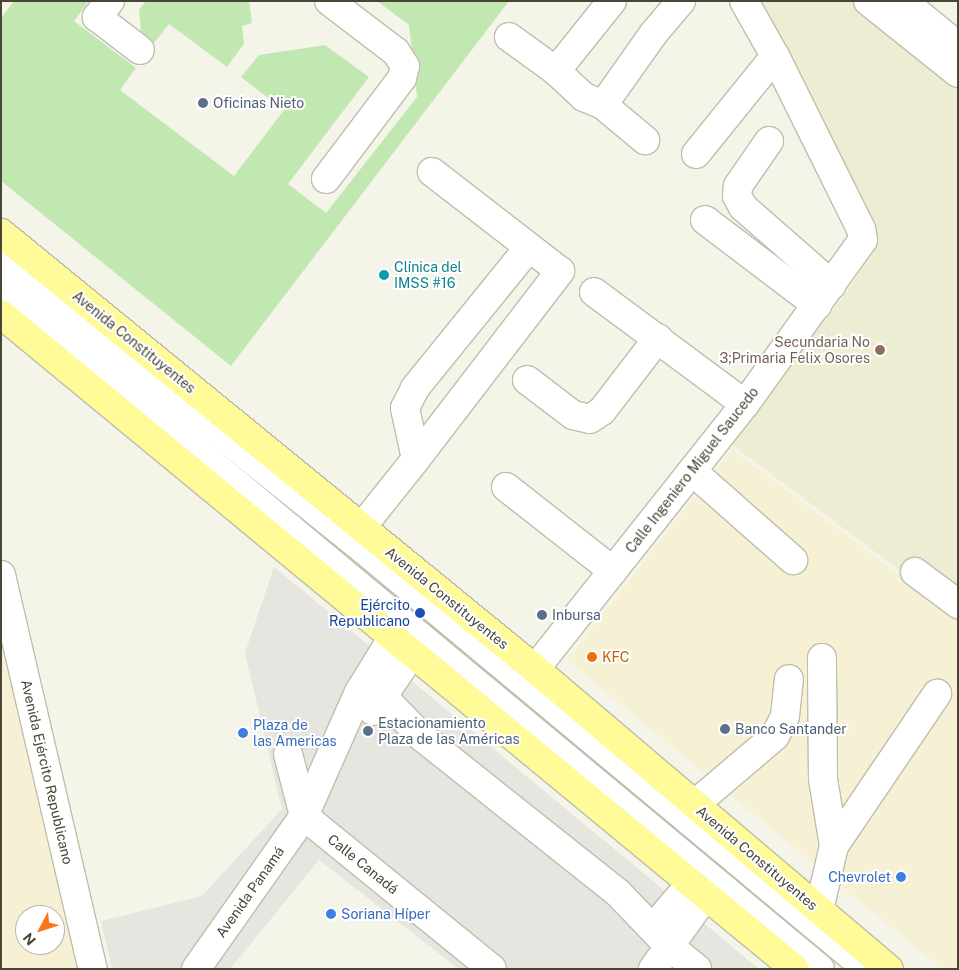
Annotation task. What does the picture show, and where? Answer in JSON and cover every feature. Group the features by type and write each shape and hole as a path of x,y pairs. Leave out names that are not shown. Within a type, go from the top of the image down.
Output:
{"main road":[{"name":"Avenida Constituyentes","path":"1,232 361,528 535,668 889,969"},
{"path":"1,314 795,969"}],"street":[{"path":"110,1 97,17 140,50"},
{"path":"326,179 402,78 405,66 396,52 329,1"},
{"path":"556,71 612,1"},
{"name":"Calle Ingeniero Miguel Saucedo","path":"535,668 745,404 863,240 861,229 775,56 744,1"},
{"path":"868,1 958,73"},
{"path":"603,104 668,6"},
{"path":"921,7 958,46"},
{"path":"508,37 556,71 584,97 603,104 645,140"},
{"path":"696,154 775,56"},
{"path":"769,141 738,186 737,196 743,207 824,295"},
{"path":"361,528 560,271 432,172"},
{"path":"706,220 824,295"},
{"path":"416,459 405,408 415,388 529,247"},
{"path":"1,258 363,549 867,969"},
{"path":"1,288 820,969"},
{"path":"594,292 745,404"},
{"path":"526,380 573,416 590,419 602,411 658,338"},
{"path":"692,471 793,560"},
{"path":"506,487 613,571"},
{"path":"915,572 958,604"},
{"name":"Avenida Ejército Republicano","path":"1,575 93,969"},
{"path":"325,771 383,697 403,645"},
{"path":"325,771 359,692 403,645"},
{"path":"822,658 823,779 834,846"},
{"path":"694,805 775,736 786,716 789,679"},
{"path":"819,910 834,846 937,694"},
{"path":"383,697 422,737 618,893 661,937 697,969"},
{"path":"288,754 304,816"},
{"name":"Avenida Panamá","path":"196,969 304,816 325,771"},
{"name":"Calle Canadá","path":"304,816 492,969"},
{"path":"653,969 661,937 698,889"}],"shaded area":[{"name":"Secundaria No 3;Primaria Felix Osores","path":"751,1 859,1 958,80 958,614 731,444 845,294 873,253 874,240"},
{"path":"732,449 958,619 958,969 942,969 567,660"},
{"name":"Estacionamiento Plaza de las Américas","path":"274,567 759,969 459,969 319,860 230,969 112,969 101,921 202,896 282,809 245,653"},
{"path":"1,575 93,969 1,969"}],"green space":[{"path":"14,1 89,1 74,21 136,68 120,90 234,176 284,110 241,77 259,55 325,45 369,77 288,184 326,213 417,97 409,25 377,1 509,1 231,366 1,181 1,18"},
{"path":"146,1 249,1 252,23 242,26 244,44 227,67 169,24 151,47 141,32 139,10"}],"place":[{"name":"Oficinas Nieto","path":"203,103"},
{"name":"Clínica del IMSS #16","path":"384,275"},
{"name":"Secundaria No 3;Primaria Felix Osores","path":"880,350"},
{"name":"Ejército Republicano","path":"420,613"},
{"name":"Inbursa","path":"542,615"},
{"name":"KFC","path":"592,657"},
{"name":"Banco Santander","path":"725,729"},
{"name":"Estacionamiento Plaza de las Américas","path":"368,731"},
{"name":"Plaza de las Americas","path":"243,733"},
{"name":"Chevrolet","path":"901,877"},
{"name":"Soriana Híper","path":"331,914"}]}
